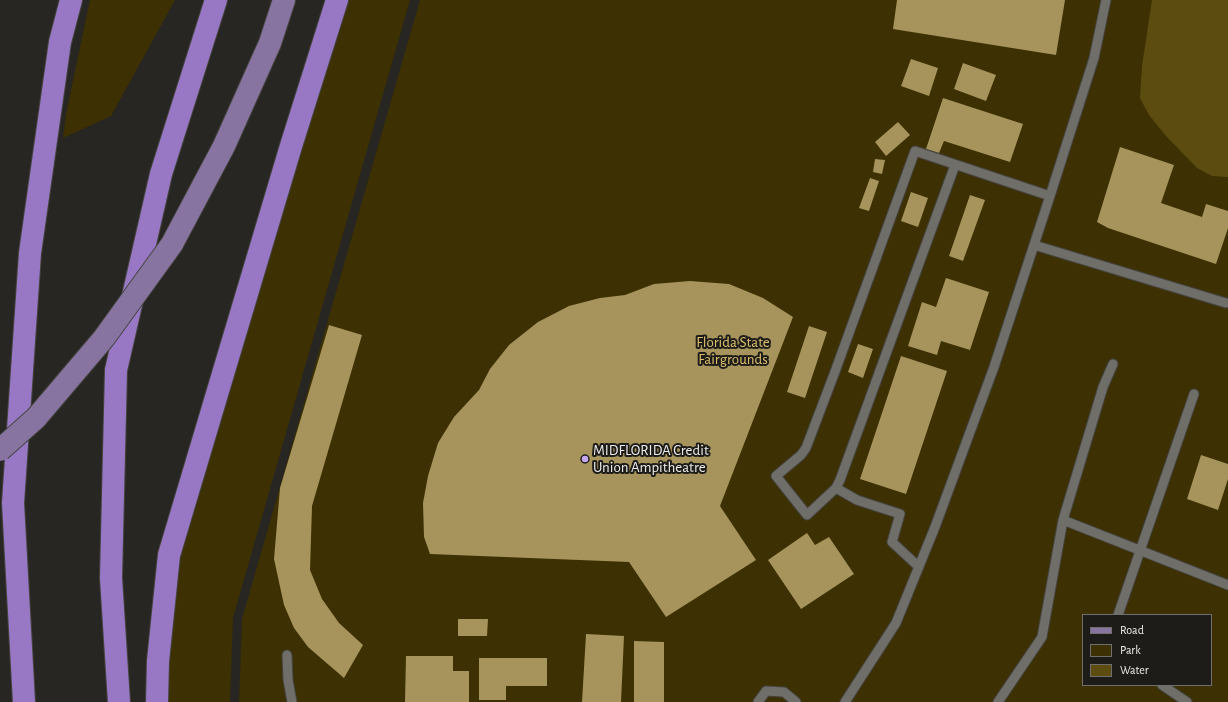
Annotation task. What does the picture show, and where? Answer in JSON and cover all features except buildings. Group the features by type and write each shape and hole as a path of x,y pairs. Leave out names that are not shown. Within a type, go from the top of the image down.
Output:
{"highway":[{"path":"24,702 13,495 30,253 60,42 71,0"},
{"path":"119,702 111,578 116,370 161,174 216,0"},
{"path":"157,702 158,661 170,555 291,146 337,0"}],"main road":[{"path":"0,450 36,418 104,338 172,244 224,146 270,43 284,0"}],"lane":[{"path":"845,702 896,623 919,567 994,367 1094,58 1106,0"},
{"path":"955,165 845,468 836,488 807,515 776,476 801,455 806,448 915,151 1050,196"},
{"path":"1034,245 1226,303"},
{"path":"998,702 1042,637 1063,520 1103,387 1113,364"},
{"path":"1118,614 1194,394"},
{"path":"836,488 857,500 900,514 892,542 919,567"},
{"path":"1063,520 1228,585"},
{"path":"287,655 288,680 292,702"},
{"path":"1163,686 1187,702"},
{"path":"758,702 766,691 784,692 796,702"}],"green space":[{"path":"90,0 175,0 111,116 63,138 66,114"},
{"path":"349,0 410,0 233,618 230,702 168,702 169,663 180,558 301,150"},
{"name":"Florida State Fairgrounds","path":"420,0 1228,0 1228,702 239,702 242,619"}],"water":[{"path":"1152,0 1228,0 1228,177 1212,176 1197,168 1166,136 1149,115 1140,98 1142,66"}],"place":[{"name":"MIDFLORIDA Credit Union Ampitheatre","path":"585,459"}]}
